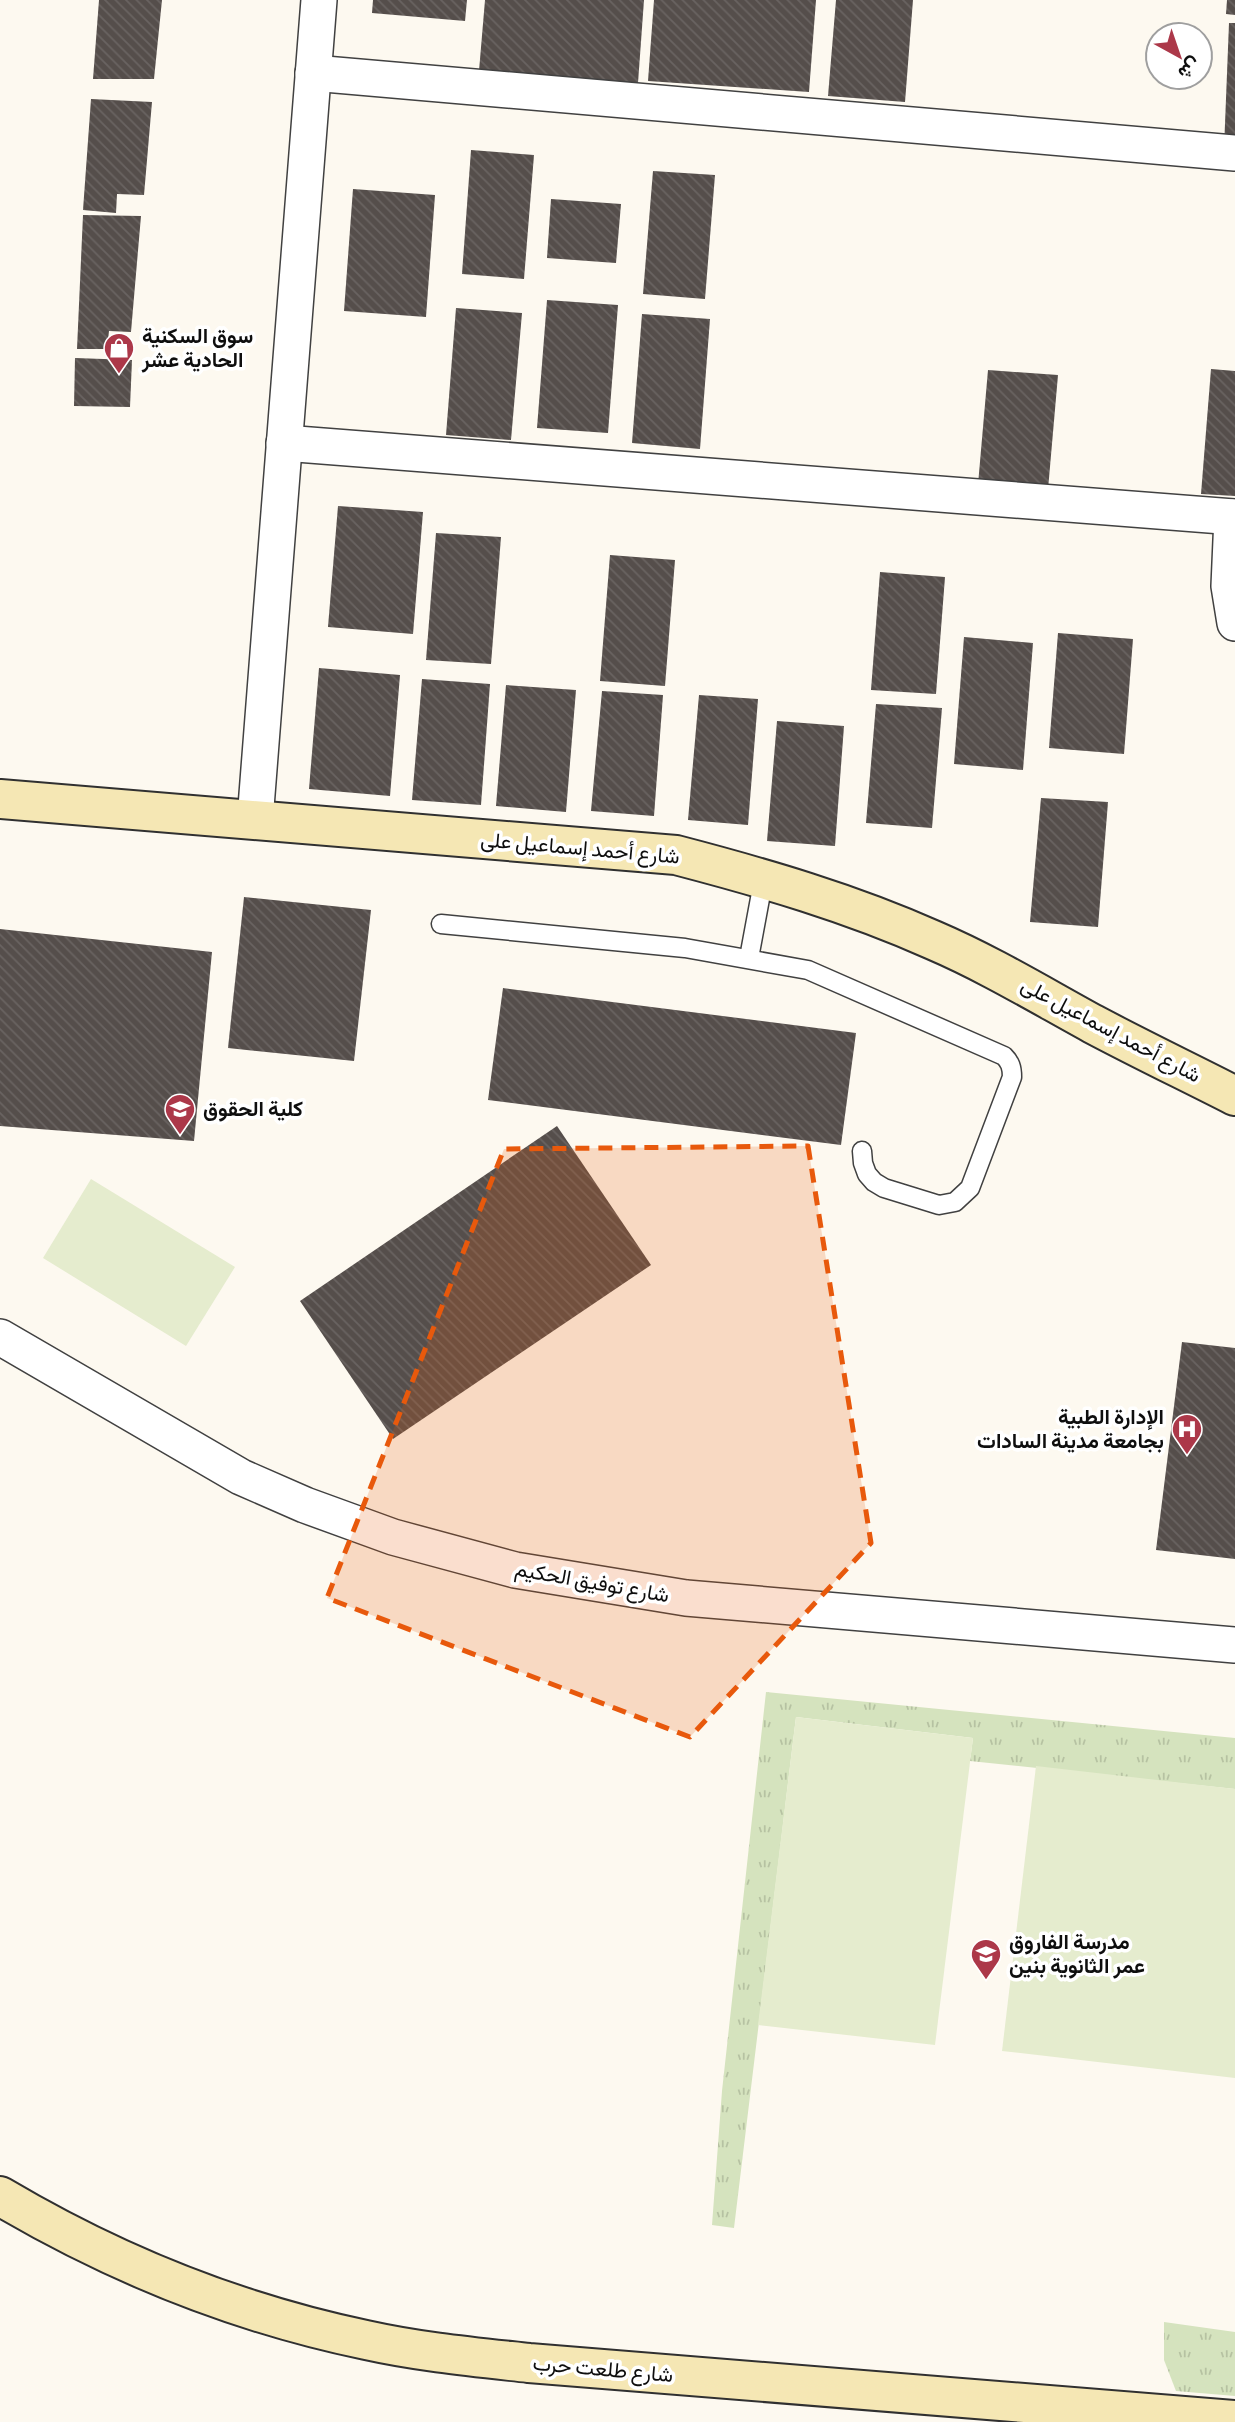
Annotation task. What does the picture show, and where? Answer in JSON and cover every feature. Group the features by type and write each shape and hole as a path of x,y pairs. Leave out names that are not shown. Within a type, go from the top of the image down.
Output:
{"street":[{"path":"255,820 319,0"},
{"path":"313,73 1235,153"},
{"path":"284,443 1234,517 1229,586 1235,623"},
{"name":"شارع أحمد إسماعيل على","path":"0,799 676,855 764,877 850,906 933,939 1014,978 1092,1023 1235,1096"},
{"name":"شارع توفيق الحكيم","path":"0,1337 241,1477 305,1505 393,1537 515,1570 686,1598 1235,1645"},
{"name":"شارع طلعت حرب","path":"0,2196 48,2225 125,2262 204,2294 286,2321 379,2343 447,2355 529,2363 1235,2420"}],"lane":[{"path":"749,958 764,877"},
{"path":"441,924 685,948 808,970 1004,1056 1012,1066 1012,1077 970,1188 955,1202 939,1205 884,1188 867,1174 862,1151"}],"highlighted area":[{"path":"808,1146 871,1543 690,1737 327,1598 504,1149"}],"green space":[{"path":"91,1179 235,1267 186,1346 43,1258"},
{"path":"766,1692 1235,1738 1235,1789 970,1761 973,1738 796,1717 734,2228 712,2225 722,2091"},
{"path":"796,1717 973,1738 935,2045 758,2025"},
{"path":"1036,1766 1235,1789 1235,2078 1002,2051"},
{"path":"1164,2322 1235,2332 1235,2396 1176,2391 1164,2360"}],"building":[{"path":"99,0 162,0 154,79 93,79"},
{"path":"373,0 467,0 465,21 372,13"},
{"path":"485,0 644,0 638,83 479,71"},
{"path":"654,0 816,0 809,92 648,81"},
{"path":"836,0 913,0 905,102 828,96"},
{"path":"1227,0 1235,0 1235,15 1226,14"},
{"path":"1229,23 1235,23 1235,149 1224,149"},
{"path":"91,99 152,102 144,195 117,194 116,213 83,210"},
{"path":"471,150 534,155 524,279 462,274"},
{"path":"653,171 715,175 705,299 643,294"},
{"path":"353,189 435,195 426,317 344,311"},
{"path":"551,199 621,204 616,263 547,258"},
{"path":"83,215 141,216 131,332 109,331 107,349 77,349"},
{"path":"547,300 618,305 608,433 537,428"},
{"path":"456,308 522,313 511,440 446,435"},
{"path":"642,314 710,319 700,449 632,443"},
{"path":"75,358 132,360 130,407 74,406"},
{"path":"1211,369 1235,371 1235,496 1201,494"},
{"path":"988,370 1058,375 1047,501 977,496"},
{"path":"338,506 423,512 413,634 328,627"},
{"path":"436,533 501,537 491,664 426,660"},
{"path":"610,555 675,560 665,686 600,681"},
{"path":"880,572 945,577 936,694 871,690"},
{"path":"1058,633 1133,639 1124,754 1049,748"},
{"path":"964,637 1033,643 1023,770 954,764"},
{"path":"319,668 400,675 390,796 309,789"},
{"path":"422,679 490,684 481,805 412,800"},
{"path":"506,685 576,690 566,812 496,806"},
{"path":"602,691 663,695 654,816 591,811"},
{"path":"699,695 758,699 748,825 688,820"},
{"path":"876,704 942,708 932,828 866,823"},
{"path":"777,721 844,726 835,846 767,841"},
{"path":"1041,798 1108,802 1098,927 1030,922"},
{"path":"244,897 371,910 354,1061 228,1048"},
{"path":"0,929 212,952 194,1141 0,1126"},
{"path":"503,988 856,1033 841,1145 488,1100"},
{"path":"557,1126 651,1265 393,1439 300,1301"},
{"path":"1182,1342 1235,1348 1235,1559 1156,1550"}],"place":[{"name":"سوق السكنية الحادية عشر","path":"119,375"},
{"name":"كلية الحقوق","path":"180,1136"},
{"name":"الإدارة الطبية بجامعة مدينة السادات","path":"1187,1456"},
{"name":"مدرسة الفاروق عمر الثانوية بنين","path":"986,1981"}]}
